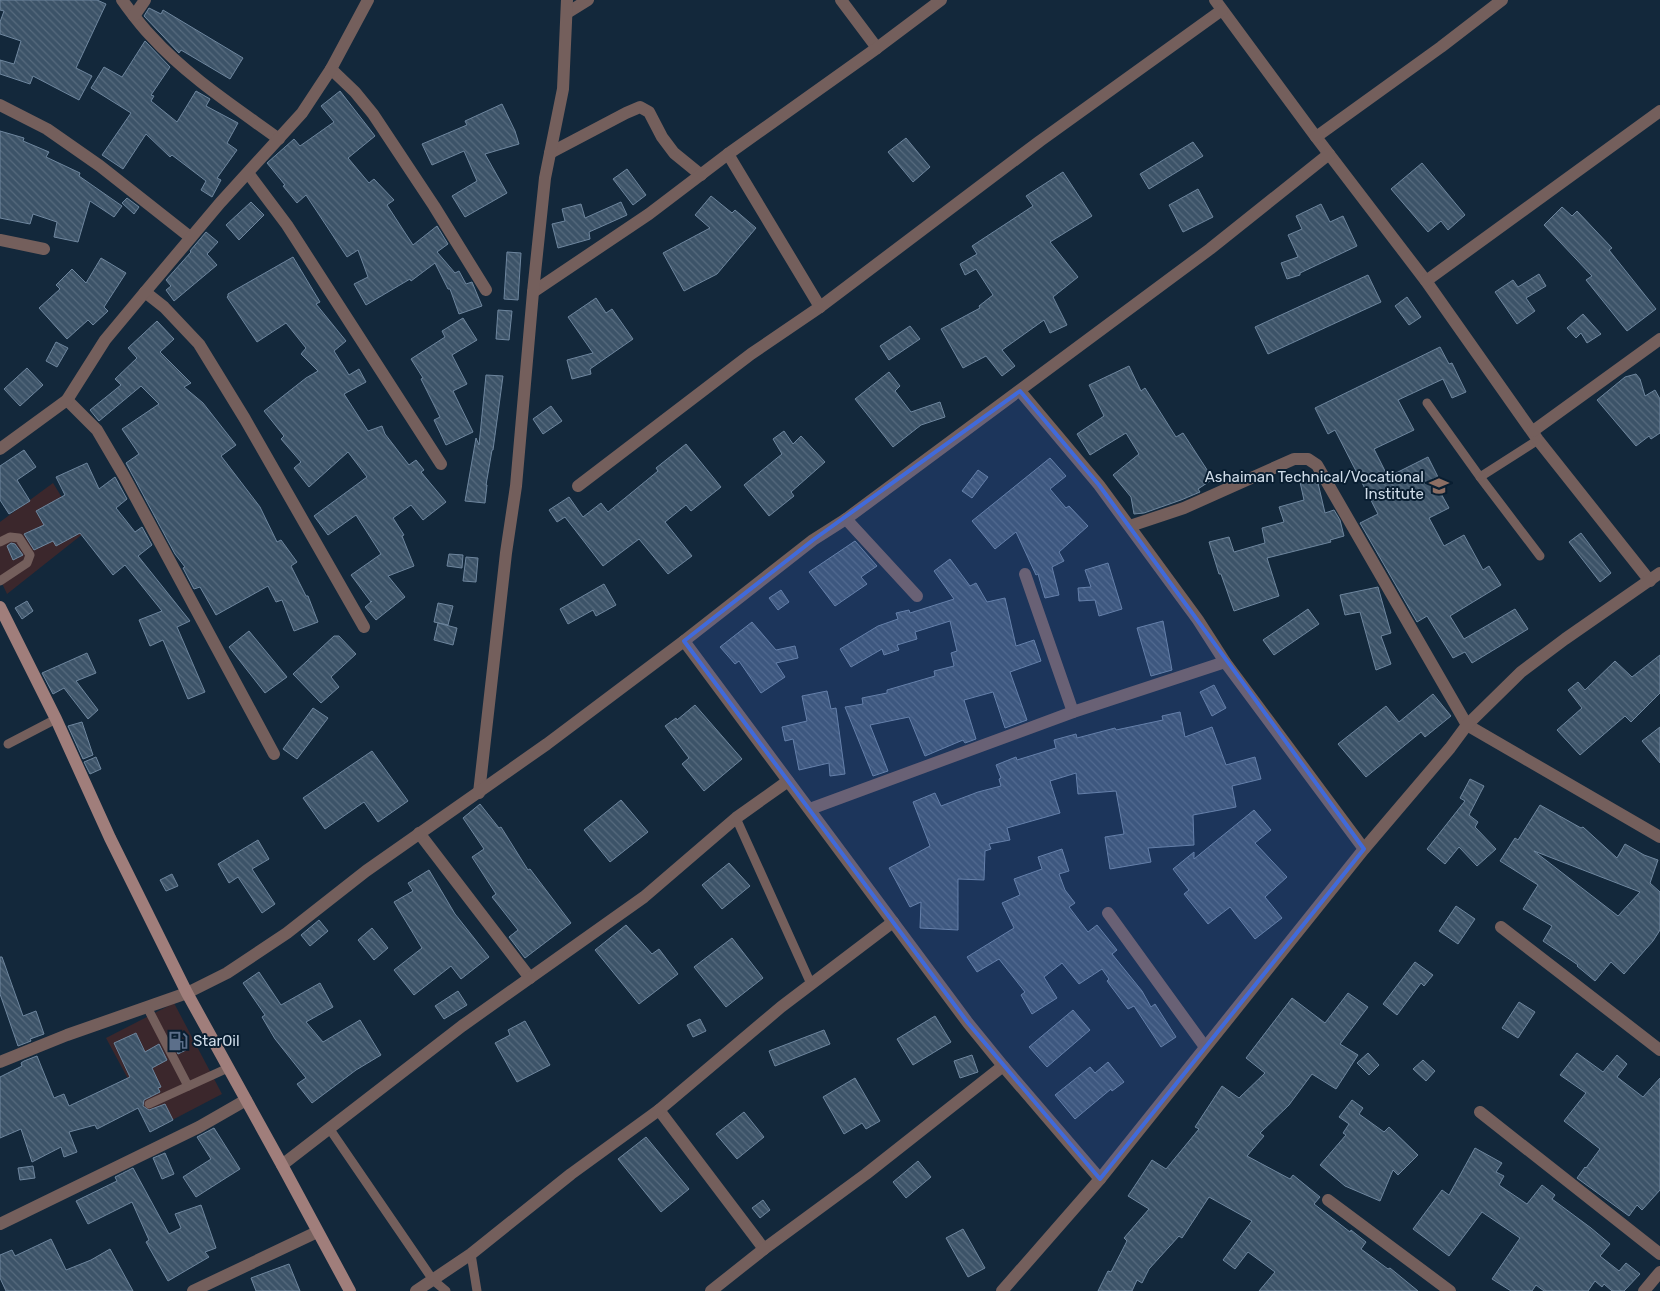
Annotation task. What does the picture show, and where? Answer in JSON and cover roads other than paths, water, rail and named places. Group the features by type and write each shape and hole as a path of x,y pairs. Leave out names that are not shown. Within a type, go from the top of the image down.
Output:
{"main road":[{"path":"0,607 56,719 110,838 186,993 350,1291"}],"street":[{"path":"122,0 150,36 182,66 279,139"},
{"path":"134,16 145,0"},
{"path":"0,449 67,400 105,340 144,292 302,113 331,69 368,0"},
{"path":"479,793 506,553 517,478 533,292 546,178 563,89 567,0"},
{"path":"567,13 588,0"},
{"path":"841,0 877,48"},
{"path":"533,292 649,214 728,154 941,0"},
{"path":"1316,137 1441,47 1502,0"},
{"path":"578,486 743,360 820,307 1218,5 1426,281 1536,435 1655,577 1521,672 1467,725 1450,748 1364,849 1100,1178 1002,1291"},
{"path":"331,69 355,92 373,114 434,206 486,290"},
{"path":"0,105 47,129 100,166 190,238"},
{"path":"550,153 640,107 649,112 662,137 674,153 701,175"},
{"path":"1426,281 1660,111"},
{"path":"728,154 820,307"},
{"path":"0,1062 67,1035 186,993 227,973 287,933 366,871 548,744 813,540 846,519 1210,249 1329,154"},
{"path":"248,173 286,225 440,464"},
{"path":"0,240 44,249"},
{"path":"144,292 164,307 199,344 245,419 364,627"},
{"path":"1536,435 1660,339"},
{"path":"1020,391 1099,485 1130,526 1198,620 1225,662 1364,849"},
{"path":"67,400 97,430 124,476 274,754"},
{"path":"1130,526 1184,508 1294,459 1308,459 1317,465 1467,725 1660,837"},
{"path":"846,519 917,596"},
{"path":"1025,574 1074,712"},
{"path":"684,641 968,1023 1100,1178"},
{"path":"810,809 1074,712 1225,662"},
{"path":"282,1165 440,1043 644,897 736,818 788,781"},
{"path":"419,833 530,978"},
{"path":"1108,913 1205,1048"},
{"path":"416,1291 471,1254 571,1174 660,1110 781,1007 893,922"},
{"path":"1501,927 1660,1050"},
{"path":"711,1291 764,1249 866,1174 1003,1066"},
{"path":"0,1224 199,1127 246,1100"},
{"path":"660,1110 764,1249"},
{"path":"1480,1112 1660,1254"},
{"path":"1328,1200 1450,1291"},
{"path":"193,1291 317,1232"},
{"path":"1644,1291 1660,1272"}],"lane":[{"path":"1428,403 1480,477 1540,556"},
{"path":"1480,477 1536,435"},
{"path":"0,542 10,537 19,538 30,555 26,563 0,581"},
{"path":"8,744 56,719"},
{"path":"736,818 811,984"},
{"path":"148,1006 188,1086"},
{"path":"149,1104 228,1068"},
{"path":"329,1128 433,1280 446,1291"},
{"path":"471,1254 476,1291"}],"place":[{"name":"Ashaiman Technical/Vocational Institute","path":"1439,486"},
{"name":"StarOil","path":"178,1041"}]}
